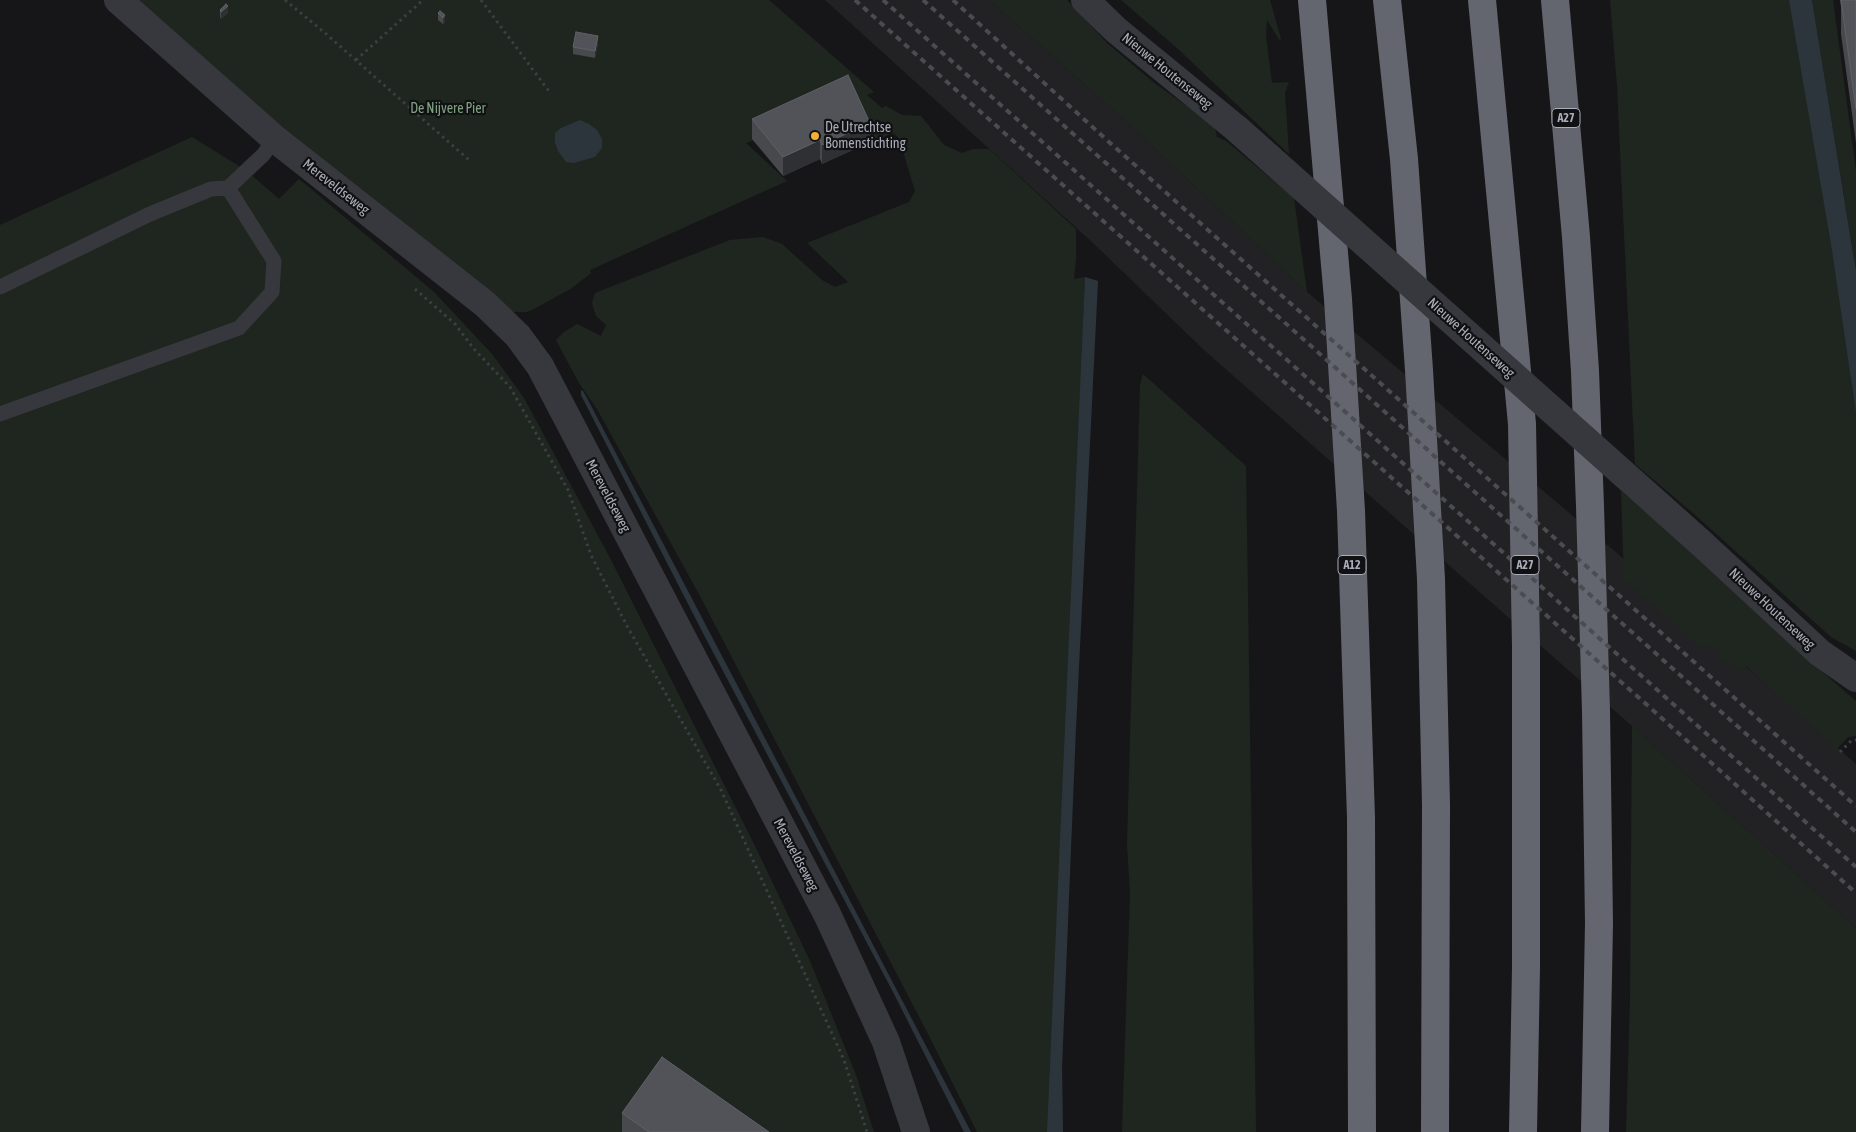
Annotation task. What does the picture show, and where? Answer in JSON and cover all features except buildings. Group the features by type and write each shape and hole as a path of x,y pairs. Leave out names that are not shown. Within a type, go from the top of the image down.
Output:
{"highway":[{"name":"A12","path":"1312,0 1338,299 1351,511 1361,818 1362,1132"},
{"path":"1386,0 1406,188 1431,579 1436,805 1435,1132"},
{"name":"A27","path":"1482,0 1522,424 1526,646 1526,968 1523,1132"},
{"name":"A27","path":"1555,0 1576,237 1585,371 1590,506 1596,711 1599,923 1595,1132"}],"street":[{"name":"Mereveldseweg","path":"118,0 275,139 485,304 518,336 540,366 827,914 886,1042 916,1132"},
{"name":"Nieuwe Houtenseweg","path":"1084,0 1116,30 1237,129 1702,543 1820,653 1856,678"}],"lane":[{"path":"0,287 150,214 211,190 228,188 263,155 275,139"},
{"path":"0,414 239,328 272,292 274,260 228,188"}],"path":[{"path":"285,0 469,160"},
{"path":"356,60 423,0"},
{"path":"481,0 551,94"},
{"path":"411,285 455,324 474,349 510,387 568,490 591,555 627,626 721,790 844,1060 867,1132"},
{"path":"1840,752 1851,741 1856,740"}],"shaded area":[{"path":"825,0 989,0 1119,115 1307,292 1637,570 1856,764 1856,928 1632,726 1204,350 1092,242"},
{"path":"1789,0 1812,0 1856,270 1856,412 1831,244"},
{"path":"580,120 597,130 602,139 602,148 595,157 574,163 566,162 558,151 555,133 561,128"},
{"path":"1085,277 1098,281 1076,728 1062,1067 1063,1132 1047,1132"},
{"path":"581,390 588,400 971,1132 964,1132 893,992 705,637 581,395"}],"green space":[{"name":"De Nijvere Pier","path":"125,0 769,0 874,92 867,95 882,108 886,106 902,115 921,116 944,145 962,153 973,149 989,149 1076,229 1074,279 1085,277 1055,1132 977,1132 700,596 597,409 579,383 556,340 564,332 577,324 601,336 606,325 596,316 592,303 595,293 730,240 763,237 782,244 822,280 835,287 848,282 807,243 909,202 915,191 899,138 893,133 872,142 852,100 746,143 787,181 590,270 591,273 572,288 534,309 527,312 505,312"},
{"path":"989,0 1067,0 1107,43 1153,82 1214,124 1217,137 1226,141 1294,198 1307,292 1119,115"},
{"path":"1121,0 1270,0 1281,39 1280,41 1267,20 1266,36 1272,83 1289,82 1285,93 1289,154 1177,48"},
{"path":"1610,0 1801,0 1856,367 1856,651 1831,637 1693,513 1635,464 1617,86"},
{"path":"1812,0 1833,0 1856,171 1856,270"},
{"path":"192,137 247,171 279,199 299,179 434,292 492,354 524,398 610,558 756,848 810,961 856,1075 874,1132 0,1132 0,225"},
{"path":"1143,374 1246,466 1256,1132 1122,1132 1130,893 1127,843 1140,385"},
{"path":"1621,491 1713,570 1812,663 1856,701 1856,736 1848,737 1837,749 1746,666 1741,671 1721,660 1717,650 1705,646 1701,648 1624,579"},
{"path":"1632,726 1856,928 1856,1132 1626,1132 1630,998"}],"railway":[{"path":"855,0 1856,893"},
{"path":"883,0 1856,867"},
{"path":"923,0 1856,832"},
{"path":"953,0 1109,142 1856,806"}],"place":[{"name":"De Utrechtse Bomenstichting","path":"815,136"}]}
